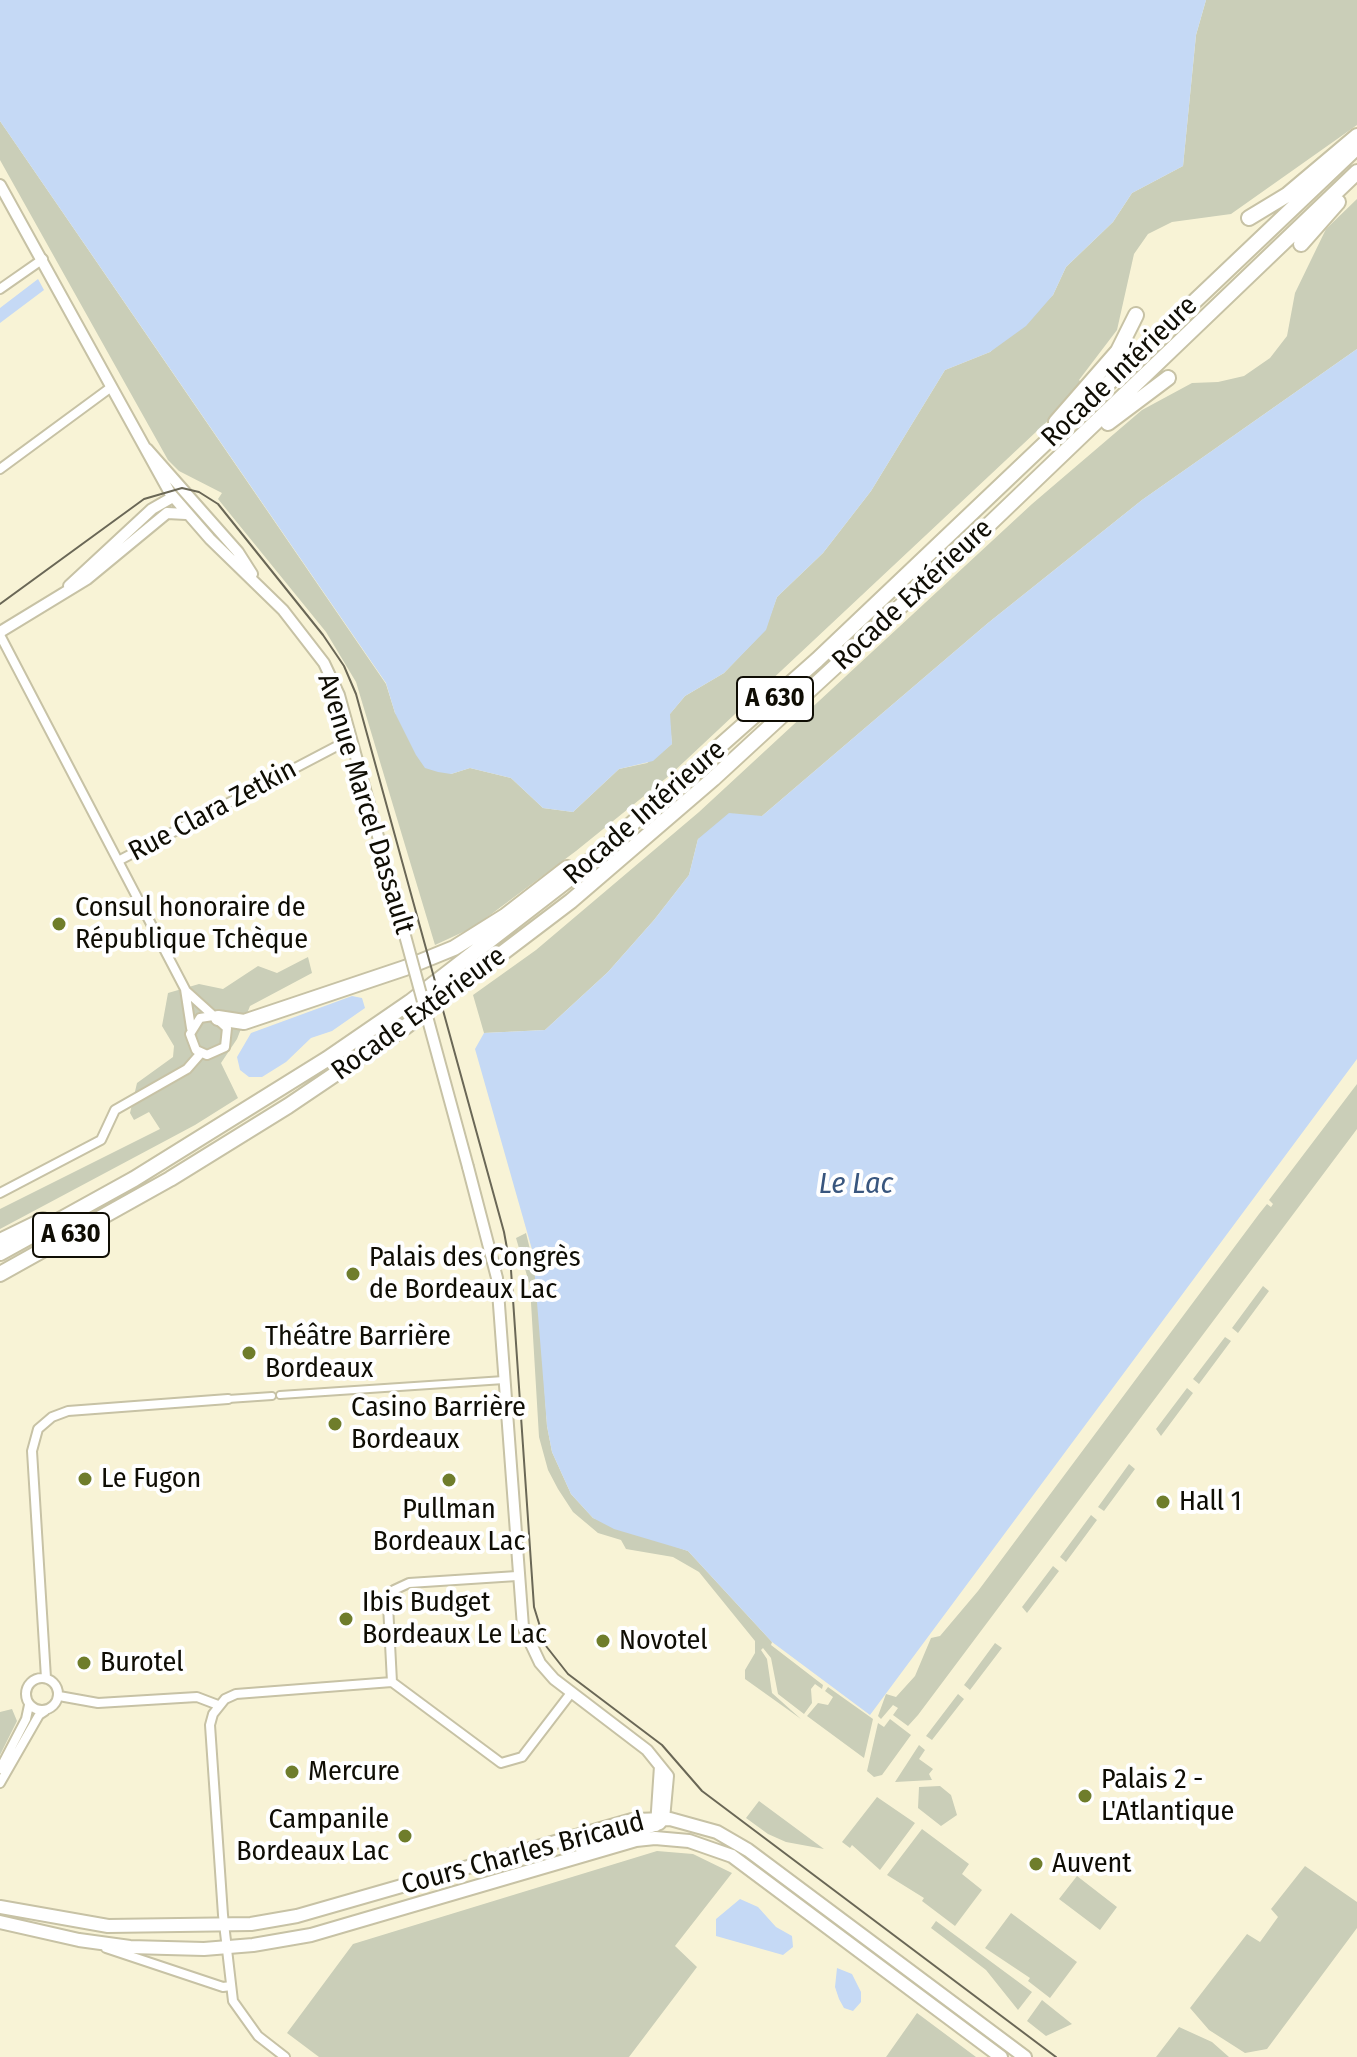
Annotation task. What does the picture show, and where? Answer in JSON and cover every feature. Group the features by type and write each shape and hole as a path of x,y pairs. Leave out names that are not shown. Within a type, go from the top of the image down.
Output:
{"highway":[{"path":"1249,218 1287,195 1357,136"},
{"name":"Rocade Intérieure","path":"0,1253 134,1179 276,1092 410,1002 532,909 671,792 999,488 1357,147"},
{"name":"Rocade Extérieure","path":"0,1274 141,1195 337,1074 455,990 571,901 723,770 1077,441 1357,172"},
{"path":"1301,244 1357,181"},
{"path":"999,488 1118,351 1136,315"},
{"path":"1077,441 1095,433 1168,378"},
{"path":"216,1017 235,1023 258,1018 454,948 505,916 671,792"},
{"path":"0,1241 134,1179"},
{"path":"0,1285 141,1195"}],"main road":[{"name":"Cours Charles Bricaud","path":"0,1907 108,1926 225,1926 297,1916 618,1823 705,1828 748,1850 1025,2057"},
{"name":"Cours Charles Bricaud","path":"0,1922 94,1943 153,1949 228,1947 311,1935 565,1859 658,1825 732,1856 1001,2057"}],"street":[{"name":"Avenue Marcel Dassault","path":"0,185 173,497 254,580"},
{"path":"0,289 43,259"},
{"path":"0,469 110,388"},
{"name":"Avenue Marcel Dassault","path":"145,447 238,552 254,580"},
{"path":"120,551 173,497 177,482"},
{"name":"Avenue Marcel Dassault","path":"173,497 198,517 324,663 339,695 497,1278 519,1608 530,1645 549,1674 647,1750 668,1776 658,1825"},
{"path":"173,497 152,509 69,587 0,634 185,989 190,1040 201,1053 214,1055 228,1041 227,1028 185,989"},
{"path":"69,587 87,579 167,513 188,515"},
{"name":"Rue Clara Zetkin","path":"118,861 339,745 352,742"},
{"path":"191,1028 200,1018 216,1017"},
{"path":"0,1193 96,1143 105,1135 115,1110 187,1069 201,1053"},
{"path":"46,1678 32,1451 38,1429 52,1417 68,1411 504,1380"},
{"path":"392,1682 388,1605 394,1590 409,1583 517,1576"},
{"path":"0,1769 26,1719 28,1686 36,1679 46,1678 54,1683 59,1696 55,1705 39,1715 0,1783"},
{"path":"285,2057 243,2019 231,1986 210,1725 218,1705 236,1694 392,1682 501,1763 522,1757 571,1693"},
{"path":"59,1696 98,1703 197,1697 218,1705"},
{"path":"29,1705 45,1711"},
{"path":"94,1943 223,1987 231,1986"}],"green space":[{"path":"1206,0 1357,0 1357,125 1231,214 1172,222 1148,234 1134,254 1117,330 1079,380 1085,386 670,775 576,851 474,927 435,945 356,682 326,632 218,499 222,493 179,471 168,460 0,160 0,121 386,684 395,713 451,774 470,768 511,778 543,808 573,812 619,769 647,763 672,744 669,715 685,696 724,673 765,630 777,597 823,553 871,491 945,370 990,352 1053,295 1066,267 1113,222 1132,193 1183,166 1196,35"},
{"path":"1357,199 1357,349 1142,500 988,623 762,816 698,839 689,875 654,920 608,972 545,1030 484,1033 473,995 536,950 699,812 1032,504 1142,410 1192,383 1218,382 1244,376 1270,358 1287,336 1295,293 1326,229"},
{"path":"308,957 312,973 250,1006 237,1039 221,1063 238,1098 195,1125 0,1229 0,1209 160,1129 149,1112 134,1120 130,1113 137,1083 173,1057 174,1046 162,1026 168,993 199,984 223,989 258,966 277,973"},
{"path":"1357,1084 1357,1129 918,1715 908,1726 893,1715 898,1708 893,1705 881,1719 878,1716 886,1694 896,1697 915,1676 931,1638 940,1636 978,1591 1259,1214 1267,1204 1271,1207 1273,1204 1269,1200"},
{"path":"526,1233 537,1278 547,1426 552,1452 571,1494 593,1518 688,1551 772,1642 771,1645 823,1685 822,1689 815,1684 811,1689 812,1703 804,1714 778,1694 771,1658 763,1648 761,1650 767,1659 772,1693 801,1719 745,1679 745,1670 755,1653 755,1641 699,1572 673,1557 626,1549 621,1540 598,1533 573,1512 558,1489 548,1470 539,1437 530,1286 516,1238"},
{"path":"1263,1286 1269,1291 1238,1333 1232,1328"},
{"path":"1225,1337 1231,1341 1199,1384 1193,1379"},
{"path":"1187,1388 1193,1393 1161,1436 1156,1429"},
{"path":"1129,1464 1135,1469 1104,1511 1098,1507"},
{"path":"1091,1515 1097,1520 1066,1562 1060,1557"},
{"path":"1053,1566 1059,1571 1027,1613 1022,1607"},
{"path":"995,1643 1002,1648 970,1690 964,1685"},
{"path":"828,1687 873,1719 864,1758 807,1716 818,1703 828,1705 833,1697 825,1691"},
{"path":"958,1694 964,1699 932,1740 926,1736"},
{"path":"12,1709 17,1721 0,1755 0,1712"},
{"path":"890,1719 911,1735 882,1775 874,1777 867,1771 878,1723 884,1727"},
{"path":"919,1745 925,1750 919,1759 933,1769 929,1774 932,1780 895,1782"},
{"path":"940,1786 951,1795 957,1815 941,1826 918,1808 919,1787"},
{"path":"877,1797 915,1823 880,1870 852,1845 850,1848 842,1842"},
{"path":"759,1801 824,1849 786,1842 768,1834 746,1818"},
{"path":"922,1829 969,1864 962,1874 982,1890 955,1926 922,1901 924,1898 887,1875"},
{"path":"657,1851 693,1854 732,1873 675,1946 697,1967 629,2057 319,2057 287,2033 353,1944"},
{"path":"1305,1866 1357,1902 1357,1928 1267,2049 1245,2053 1209,2030 1190,2008 1247,1934 1260,1942 1278,1917 1271,1909"},
{"path":"1077,1876 1117,1907 1100,1930 1059,1899"},
{"path":"1011,1913 1077,1962 1050,1998 1028,1981 1030,1978 985,1948"},
{"path":"936,1921 1032,1992 1018,2010 986,1970 931,1928"},
{"path":"1042,2000 1072,2024 1046,2036 1027,2021"},
{"path":"917,2013 976,2057 886,2057"},
{"path":"1179,2027 1212,2042 1229,2057 1156,2057"}],"water":[{"path":"0,0 1206,0 1196,35 1183,166 1132,193 1113,222 1066,267 1053,295 1026,326 990,352 945,370 871,491 823,553 777,597 766,630 724,673 685,696 670,714 672,744 653,761 619,769 573,812 543,808 511,778 470,768 451,774 425,768 395,713 386,683 0,121"},
{"path":"38,279 44,290 0,323 0,308"},
{"name":"Le Lac","path":"1357,349 1357,1059 870,1715 772,1642 688,1551 614,1529 593,1518 571,1494 552,1452 547,1426 533,1253 475,1049 484,1033 545,1030 608,972 654,920 689,875 698,839 729,813 762,816 988,623 1142,500"},
{"path":"352,996 362,998 365,1008 332,1031 311,1038 286,1062 262,1077 249,1077 240,1070 237,1057 251,1033"},
{"path":"740,1899 758,1907 776,1927 792,1936 793,1947 783,1955 716,1936 716,1919"},
{"path":"837,1968 852,1974 861,1992 861,2002 853,2011 844,2008 839,1999 835,1987"}],"tram line":[{"path":"0,604 144,499 182,488 199,492 218,504 323,635 344,666 356,694 504,1232 511,1270 534,1607 546,1646 568,1674 662,1745 702,1791 1056,2057"}],"place":[{"name":"Consul honoraire de République Tchèque","path":"59,924"},
{"name":"Palais des Congrès de Bordeaux Lac","path":"353,1274"},
{"name":"Théâtre Barrière Bordeaux","path":"249,1353"},
{"name":"Casino Barrière Bordeaux","path":"335,1424"},
{"name":"Le Fugon","path":"85,1479"},
{"name":"Pullman Bordeaux Lac","path":"449,1480"},
{"name":"Hall 1","path":"1163,1502"},
{"name":"Ibis Budget Bordeaux Le Lac","path":"346,1619"},
{"name":"Novotel","path":"603,1641"},
{"name":"Burotel","path":"84,1663"},
{"name":"Mercure","path":"292,1772"},
{"name":"Palais 2 - L'Atlantique","path":"1085,1796"},
{"name":"Campanile Bordeaux Lac","path":"405,1836"},
{"name":"Auvent","path":"1036,1864"}]}
